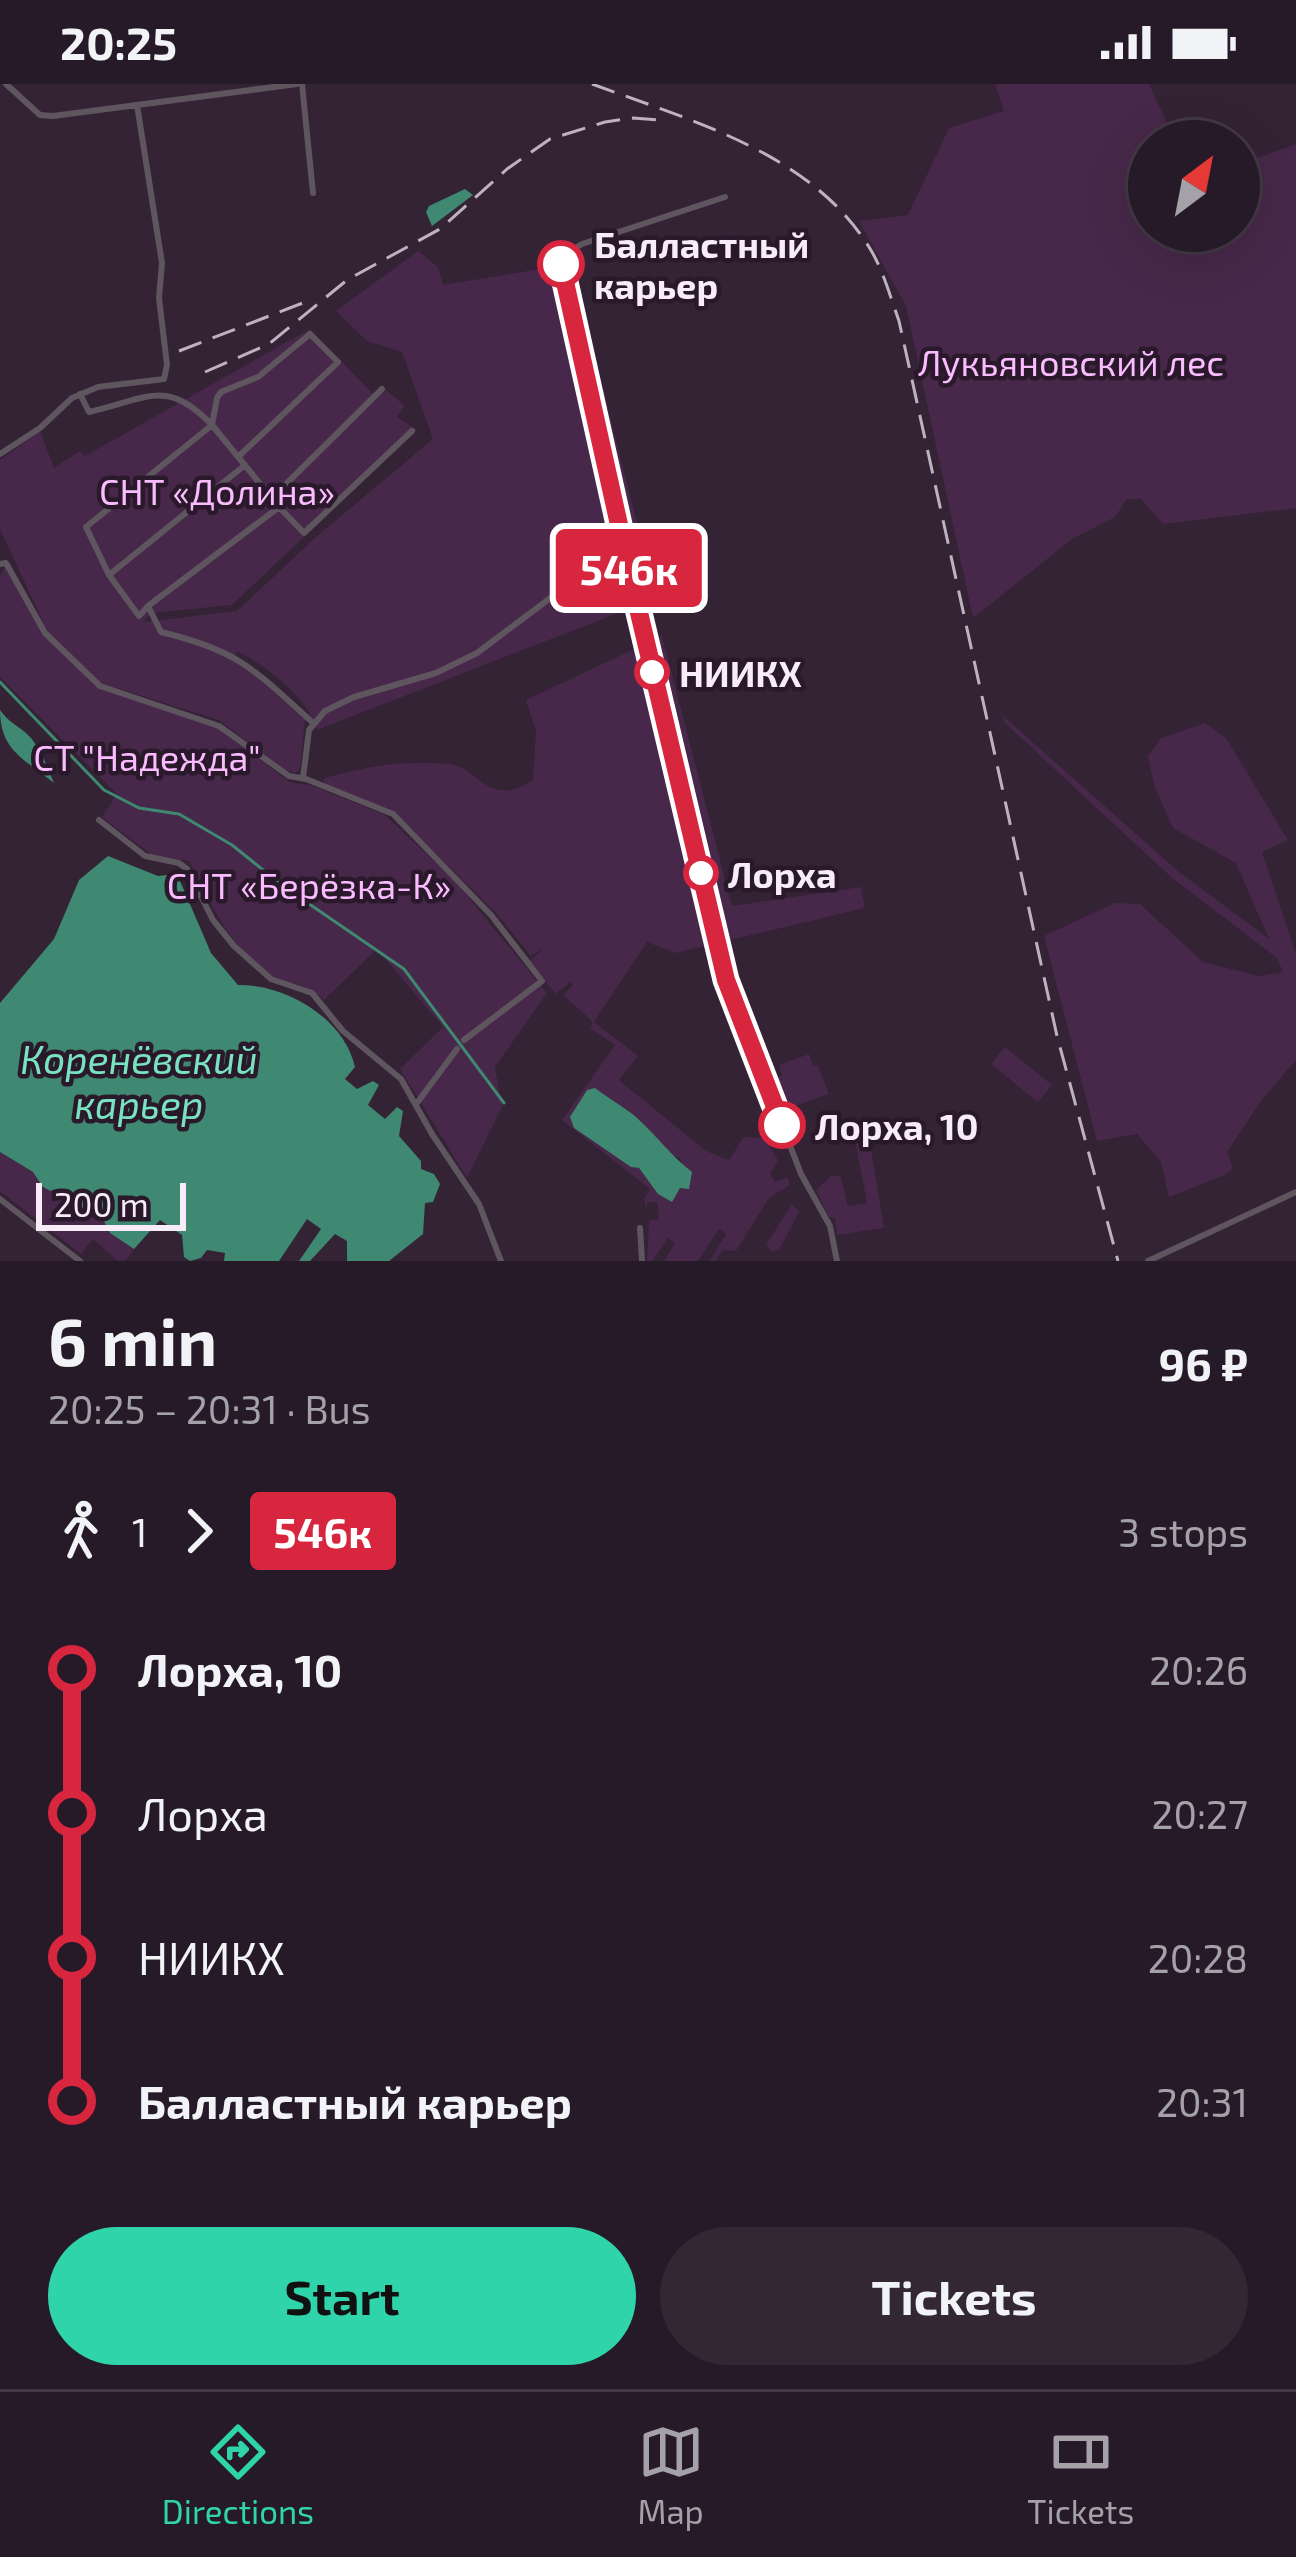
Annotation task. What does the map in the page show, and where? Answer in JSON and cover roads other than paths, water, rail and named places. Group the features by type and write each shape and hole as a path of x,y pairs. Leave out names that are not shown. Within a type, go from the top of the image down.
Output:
{"street":[{"path":"6,84 40,115 300,84 313,193"},
{"path":"0,454 80,394 98,387 164,379 167,364 159,298 162,263 137,105"},
{"path":"725,197 583,244 567,252 561,264 726,980 801,1174 830,1226 837,1261"},
{"path":"238,457 338,362 310,334 258,377 221,392 212,425 86,527 109,574 139,616 279,507"},
{"path":"273,497 382,389"},
{"path":"80,394 89,412 134,399 175,395 190,402 304,533 412,431"},
{"path":"109,574 245,465"},
{"path":"0,564 6,562 45,633 100,686 219,726 275,768 393,814 491,915 542,981 464,1040"},
{"path":"303,778 312,722 325,711 436,673 476,653 556,593 607,568 632,583"},
{"path":"148,606 161,632 211,644 247,663 312,722"},
{"path":"99,820 145,856 187,869 228,941 271,979 312,992 343,1031 401,1079 479,1204 501,1261"},
{"path":"417,1103 457,1049"},
{"path":"1148,1261 1296,1192"},
{"path":"0,1199 80,1261"},
{"path":"640,1228 642,1261"}],"water":[{"path":"465,189 473,195 432,226 426,212 429,206"},
{"path":"0,710 34,742 54,783 9,744"},
{"name":"Коренёвский карьер","path":"108,856 158,876 177,874 211,953 238,985 275,990 326,1019 349,1049 355,1067 345,1079 357,1089 373,1081 379,1085 368,1105 385,1119 397,1107 403,1111 399,1136 421,1161 421,1169 434,1174 440,1184 433,1202 425,1203 423,1234 389,1261 347,1261 347,1241 335,1234 310,1261 299,1261 321,1229 307,1219 279,1261 224,1261 225,1253 207,1250 190,1261 184,1257 182,1235 160,1220 134,1249 110,1233 103,1219 43,1187 33,1172 0,1152 0,1003 54,939 79,880"},
{"path":"595,1088 636,1117 692,1172 689,1189 680,1188 672,1202 658,1194 639,1168 574,1128 570,1117 587,1090"}],"waterway":[{"path":"0,682 104,790 139,808 179,814 232,845 404,969 504,1103"}],"railway":[{"path":"592,84 710,128 785,166 848,218 880,269 899,321 1057,1036 1118,1261"},
{"path":"205,372 269,344 347,280 440,229 507,169 550,139 605,122 661,120"},
{"path":"179,351 313,299"}],"place":[{"name":"Балластный карьер","path":"561,264"},
{"name":"НИИКХ","path":"652,672"},
{"name":"Лорха","path":"701,873"},
{"name":"Лорха, 10","path":"782,1125"}],"park label":[{"name":"Лукьяновский лес","path":"1071,361"},
{"name":"СНТ «Долина»","path":"217,490"},
{"name":"СТ \"Надежда\"","path":"147,756"},
{"name":"СНТ «Берёзка-К»","path":"309,884"}]}
